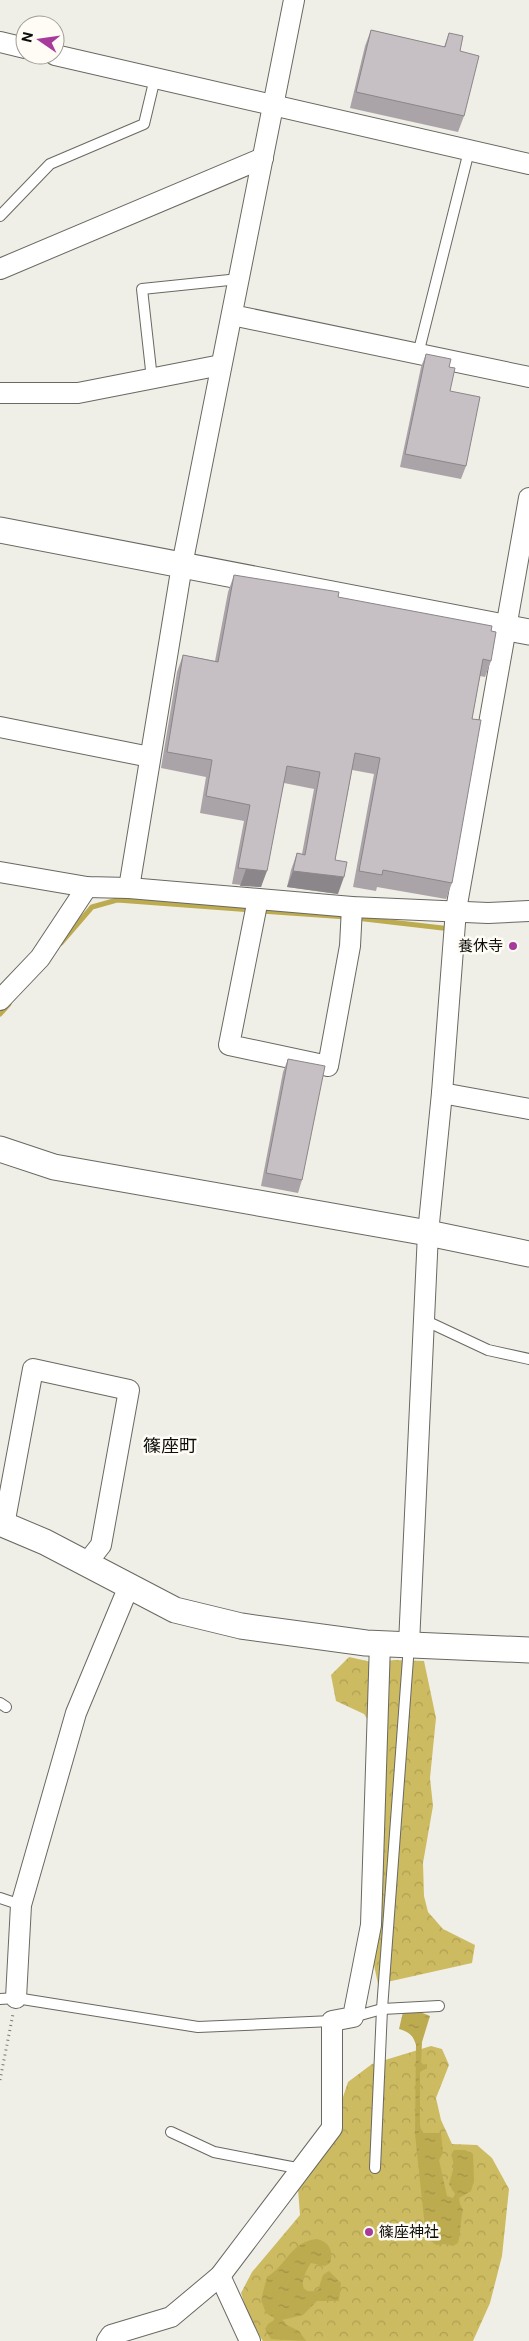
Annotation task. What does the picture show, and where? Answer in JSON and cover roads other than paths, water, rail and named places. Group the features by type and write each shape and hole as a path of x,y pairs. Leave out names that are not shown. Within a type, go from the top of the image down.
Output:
{"street":[{"path":"129,888 182,565 294,0"},
{"path":"0,42 15,46"},
{"path":"65,57 529,164"},
{"path":"0,268 262,158"},
{"path":"232,315 529,378"},
{"path":"0,393 78,393 221,365"},
{"path":"409,1644 428,1233 442,1093 456,910 517,630 529,498"},
{"path":"0,530 517,630"},
{"path":"0,727 150,757"},
{"path":"0,872 87,887 129,888 352,907 456,910 488,913 529,911"},
{"path":"0,1000 40,958 87,887"},
{"path":"258,898 229,1045 328,1066 350,946 352,907"},
{"path":"442,1093 529,1109"},
{"path":"0,1149 54,1167 428,1233 529,1254"},
{"path":"86,1564 101,1544 129,1390 33,1369 2,1524 45,1542 86,1564 176,1610 241,1626 380,1643 529,1650"},
{"path":"8,1998 21,1905 76,1713 129,1586"},
{"path":"107,2341 111,2335 171,2317 220,2276 332,2128 332,2021 353,2016 370,1925 380,1643"},
{"path":"220,2276 250,2341"}],"lane":[{"path":"0,216 50,164 144,124 155,78"},
{"path":"418,354 469,151"},
{"path":"152,379 142,289 239,279"},
{"path":"424,1320 488,1350 529,1359"},
{"path":"375,2168 382,2009 409,1644"},
{"path":"0,1898 21,1905"},
{"path":"8,1998 198,2027 332,2021"},
{"path":"353,2016 382,2009 439,2006"},
{"path":"171,2132 214,2152 302,2169"}],"water":[{"path":"403,2012 420,2012 430,2016 422,2042 421,2065 427,2064 427,2068 420,2072 420,2125 422,2133 441,2133 443,2153 439,2160 447,2196 453,2198 455,2194 449,2184 453,2166 451,2155 454,2150 465,2150 473,2154 474,2181 471,2191 459,2198 463,2210 458,2243 453,2246 445,2244 436,2245 426,2237 415,2134 416,2045 410,2034 399,2029"},
{"path":"317,2239 325,2242 331,2251 330,2263 325,2266 311,2263 305,2273 304,2287 306,2290 318,2290 323,2275 329,2271 341,2283 339,2301 317,2301 303,2315 282,2320 285,2324 299,2331 306,2341 271,2339 265,2329 274,2318 266,2313 261,2300 267,2277 301,2244"}],"waterway":[{"path":"61,943 92,907 117,900 252,910"},
{"path":"261,911 347,917"},
{"path":"356,918 451,929"},
{"path":"0,1014 9,1004"}],"place":[{"name":"養休寺","path":"513,946"},
{"name":"篠座神社","path":"369,2232"}],"district":[{"name":"篠座町","path":"170,1445"}]}
